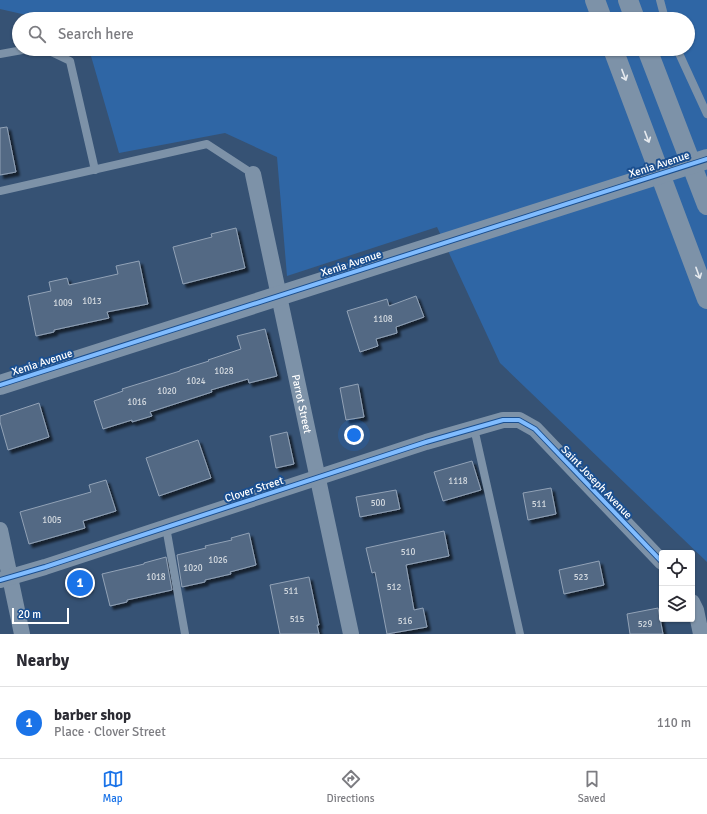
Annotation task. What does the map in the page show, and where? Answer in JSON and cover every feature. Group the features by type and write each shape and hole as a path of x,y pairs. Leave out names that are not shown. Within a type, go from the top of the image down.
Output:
{"street":[{"path":"595,0 599,12"},
{"path":"628,0 632,12"},
{"path":"617,56 707,299"},
{"path":"650,56 707,205"},
{"name":"Xenia Avenue","path":"0,385 707,159"},
{"name":"Parrot Street","path":"253,174 351,634"},
{"name":"Clover Street","path":"5,578 45,567 426,442 503,420 516,419"},
{"name":"Saint Joseph Avenue","path":"516,419 535,429 659,559"},
{"path":"0,530 5,578 22,634"},
{"path":"695,608 701,634"}],"lane":[{"path":"660,0 663,12"},
{"path":"0,54 12,52"},
{"path":"58,56 70,62 95,170"},
{"path":"680,56 707,114"},
{"path":"0,191 207,144 253,174"},
{"path":"474,428 520,634"},
{"path":"166,527 185,634"}],"shaded area":[{"path":"0,0 707,0 707,562 500,363 437,227 287,276 277,157 225,133 119,153 91,56 695,56 695,12 13,12 0,9"}],"building":[{"path":"7,127 16,172 0,175 0,128"},
{"path":"236,228 245,268 183,284 173,247 212,237 211,234"},
{"path":"139,261 148,304 107,312 109,318 54,330 54,332 36,336 28,296 51,291 49,282 67,278 69,285 118,274 116,266"},
{"path":"416,296 424,317 396,327 397,333 376,339 378,346 360,352 347,311 387,299 389,306"},
{"path":"265,329 277,376 249,383 248,379 211,390 212,392 150,412 152,416 132,422 132,420 103,429 94,401 123,391 122,389 180,371 241,349 237,336"},
{"path":"358,384 364,417 346,420 340,388"},
{"path":"39,403 49,437 8,450 0,422 0,416"},
{"path":"287,432 294,464 276,468 270,436"},
{"path":"198,440 211,478 159,496 146,458"},
{"path":"472,461 481,490 443,501 434,472"},
{"path":"106,480 116,511 83,521 85,528 29,544 20,512 91,492 89,485"},
{"path":"551,488 556,514 528,520 523,493"},
{"path":"396,490 400,509 360,517 356,497"},
{"path":"444,531 449,556 406,565 414,610 423,608 427,627 387,634 375,572 372,573 366,548"},
{"path":"249,533 256,565 230,572 231,574 205,580 205,582 182,587 177,555 206,548 205,546 232,540 231,538"},
{"path":"166,557 172,590 127,600 127,602 110,606 102,574"},
{"path":"599,561 604,585 564,594 559,570"},
{"path":"85,574 89,588 75,592 71,578"},
{"path":"309,577 319,625 317,625 319,634 280,634 270,585"},
{"path":"658,608 659,622 661,622 663,634 630,634 627,614"}],"cycle path":[{"path":"0,385 707,159"},
{"path":"0,580 45,567 426,442 503,420 519,420 535,429 659,559"}],"place":[{"name":"barber shop","path":"80,583"}]}
